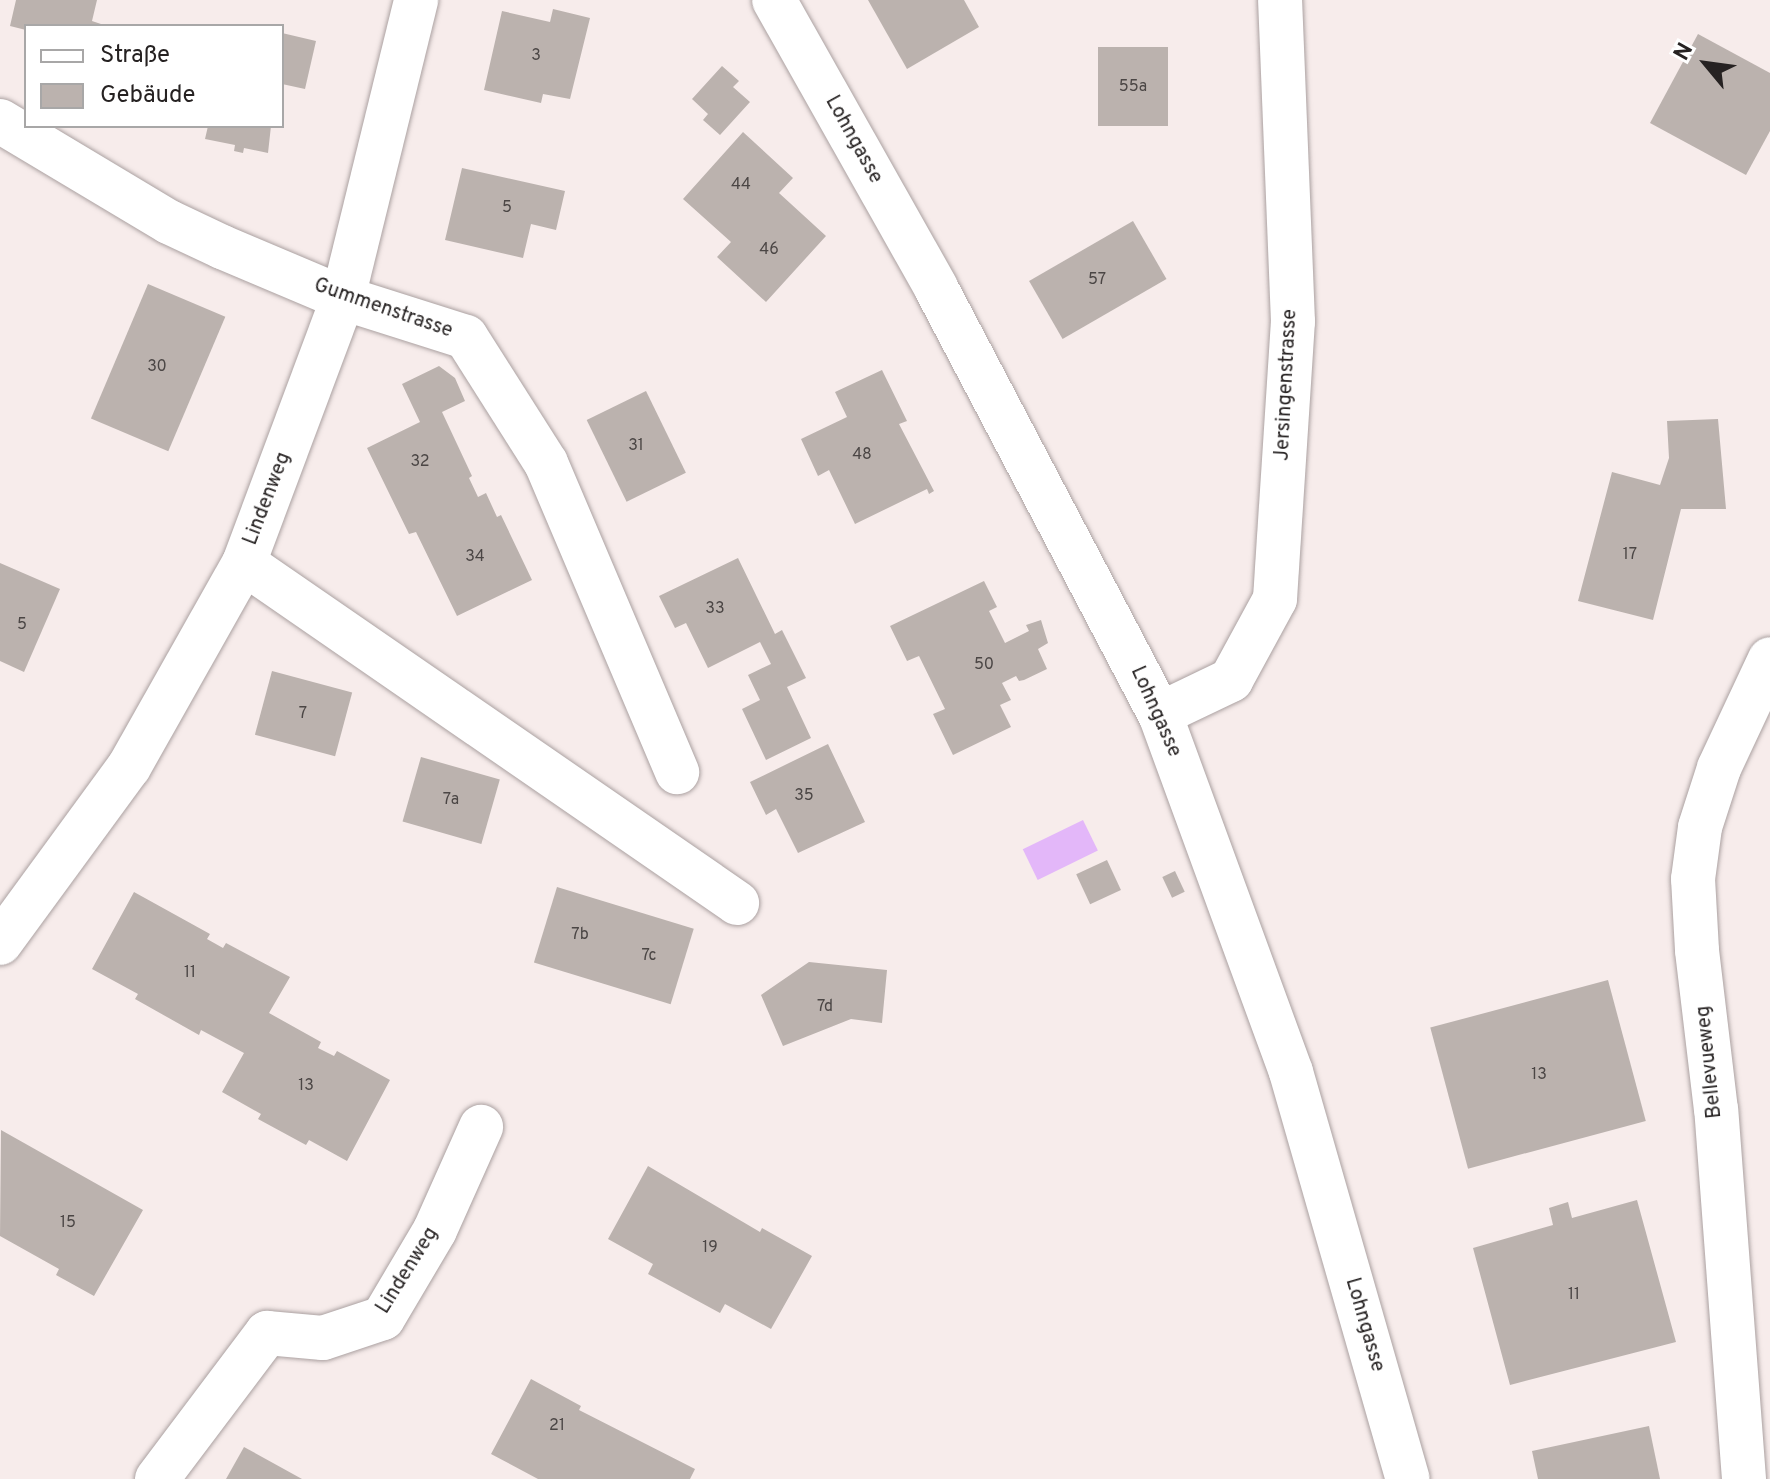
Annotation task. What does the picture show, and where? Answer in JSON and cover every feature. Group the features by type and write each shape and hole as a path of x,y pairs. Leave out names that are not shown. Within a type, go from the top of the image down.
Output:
{"street":[{"name":"Lindenweg","path":"0,943 129,767 244,563 343,298 416,0"},
{"name":"Lohngasse","path":"774,0 936,288 1160,714 1291,1072 1408,1479"},
{"name":"Jersingenstrasse","path":"1160,714 1231,680 1275,599 1293,322 1280,0"},
{"name":"Gummenstrasse","path":"0,121 169,222 343,298 466,337 546,463 677,772"},
{"path":"244,563 737,903"},
{"name":"Bellevueweg","path":"1744,1479 1716,1110 1697,950 1693,879 1700,827 1719,768 1770,659"},
{"name":"Lindenweg","path":"157,1479 267,1333 323,1338 383,1318 435,1230 481,1127"}],"shaded area":[{"path":"1083,820 1098,851 1038,880 1023,849"}],"building":[{"path":"16,0 97,0 92,21 101,24 24,24 24,30 10,26"},
{"path":"868,0 964,0 979,27 907,69"},
{"path":"553,9 590,18 570,99 543,94 541,103 484,90 502,11 550,22"},
{"path":"284,33 316,41 305,89 284,84"},
{"path":"1698,34 1770,73 1770,131 1746,175 1650,123"},
{"path":"1098,47 1168,47 1168,126 1098,126"},
{"path":"722,66 739,81 733,87 750,102 720,135 703,120 708,114 692,99"},
{"path":"208,128 271,128 268,153 244,148 243,153 234,151 235,145 205,139"},
{"path":"743,132 793,178 779,193 826,236 766,302 717,257 731,242 683,199"},
{"path":"462,168 565,191 556,230 531,224 523,258 445,240"},
{"path":"1133,221 1166,279 1063,339 1029,281"},
{"path":"148,284 225,317 168,451 91,418"},
{"path":"439,366 455,378 465,401 442,412 472,476 469,478 478,497 486,493 497,517 501,515 532,580 457,616 416,532 409,534 367,448 420,422 402,384"},
{"path":"882,370 907,421 899,424 934,491 929,494 927,489 855,524 829,470 818,476 801,439 847,417 835,392"},
{"path":"646,391 686,473 627,502 587,420"},
{"path":"1718,419 1726,509 1681,509 1653,620 1578,601 1612,472 1660,485 1669,458 1667,421"},
{"path":"738,558 775,634 782,630 806,678 787,687 811,738 766,760 742,709 760,700 748,675 771,664 760,642 708,668 686,623 675,628 659,596"},
{"path":"0,563 60,589 24,672 0,661"},
{"path":"984,581 997,607 989,611 1005,643 1029,631 1026,625 1041,620 1048,643 1038,649 1047,669 1024,680 1019,681 1016,676 1002,683 1011,700 1000,705 1011,727 953,755 933,714 945,709 919,656 907,661 890,626"},
{"path":"272,671 352,692 335,756 255,735"},
{"path":"828,744 865,822 798,853 776,809 766,815 750,782"},
{"path":"421,757 500,780 481,844 403,821"},
{"path":"1107,860 1121,890 1090,904 1076,874"},
{"path":"1175,871 1185,892 1172,898 1162,877"},
{"path":"557,887 694,929 671,1004 534,963"},
{"path":"134,892 210,934 207,939 223,948 226,943 290,977 269,1013 321,1042 318,1048 334,1056 337,1051 390,1080 347,1161 309,1140 306,1145 258,1119 261,1114 222,1092 244,1053 201,1030 199,1035 135,999 138,994 92,969"},
{"path":"809,962 887,970 882,1023 851,1019 783,1046 761,995"},
{"path":"1608,980 1646,1121 1468,1169 1430,1028"},
{"path":"1,1130 143,1210 94,1296 56,1275 59,1269 0,1236"},
{"path":"648,1166 760,1232 762,1228 812,1256 771,1329 725,1304 720,1313 648,1274 653,1264 608,1239"},
{"path":"1637,1200 1676,1342 1510,1385 1473,1248 1553,1225 1549,1208 1568,1202 1572,1218"},
{"path":"531,1379 581,1406 579,1410 695,1469 690,1479 538,1479 491,1454"},
{"path":"1649,1426 1660,1479 1538,1479 1532,1451"},
{"path":"244,1447 302,1479 226,1479"}]}
